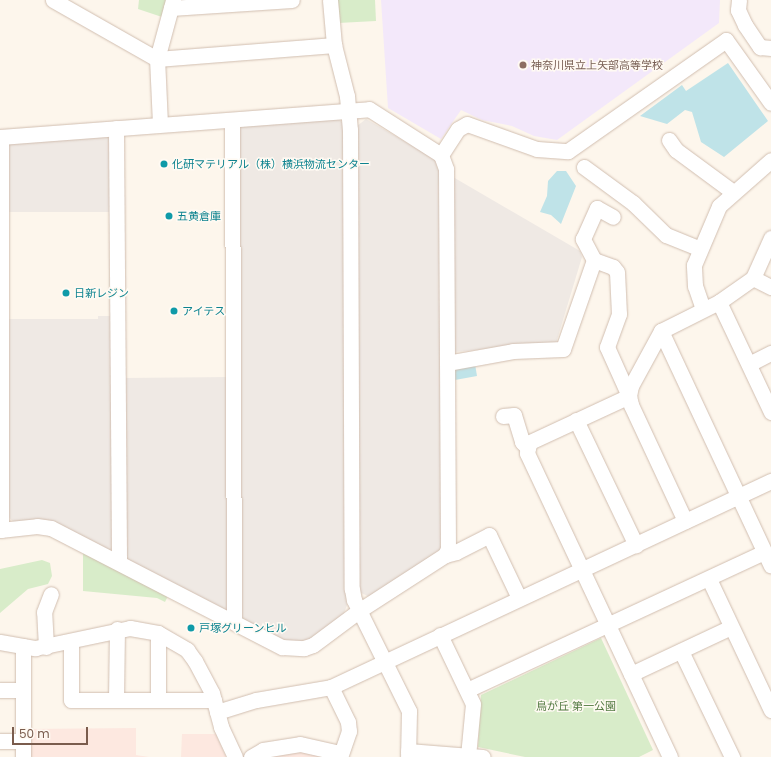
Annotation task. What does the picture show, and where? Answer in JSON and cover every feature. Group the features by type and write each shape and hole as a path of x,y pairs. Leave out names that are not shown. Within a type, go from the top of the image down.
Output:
{"street":[{"path":"53,0 157,59 334,45"},
{"path":"160,124 157,59 172,4 292,0"},
{"path":"330,0 334,45 349,110 352,589 360,610 409,711 408,754 475,757 474,704 440,635"},
{"path":"739,0 738,10 745,25 760,47 771,48"},
{"path":"440,156 458,129 467,124 537,149 568,151 726,40 771,103"},
{"path":"445,555 448,549 446,169 440,156 369,109 232,121 160,124 0,137 0,530 37,526 51,528 282,647 304,648 322,640 360,610 445,555 456,552 489,535 519,598"},
{"path":"232,121 234,622"},
{"path":"116,128 119,562"},
{"path":"669,140 676,150 733,192"},
{"path":"703,309 695,286 694,265 719,206 733,192 771,160"},
{"path":"584,167 633,203 666,235 700,249"},
{"path":"612,217 598,208 583,239 594,260 613,267 617,272 619,314 607,347 629,396 631,405 685,521"},
{"path":"629,396 631,386 661,331 719,302 753,278 771,238"},
{"path":"447,363 513,351 563,349 594,260"},
{"path":"753,278 771,287"},
{"path":"719,302 771,412"},
{"path":"661,331 771,566"},
{"path":"749,364 771,353"},
{"path":"629,396 530,442 527,453 608,623 667,756"},
{"path":"514,415 522,442 528,448"},
{"path":"576,420 636,545"},
{"path":"71,642 71,700 158,699 215,706 330,687 771,481"},
{"path":"467,690 608,623 708,579 764,552"},
{"path":"708,579 731,627 766,686 771,710"},
{"path":"46,647 44,612 51,594"},
{"path":"631,674 731,627"},
{"path":"0,642 23,646 46,647 71,642 89,635 116,629 130,628 158,633 187,650 215,706 235,757"},
{"path":"116,629 116,700"},
{"path":"158,633 158,699"},
{"path":"23,646 23,757"},
{"path":"681,651 732,757"},
{"path":"251,757 263,750 300,744 340,755 349,731 348,722 330,687"},
{"path":"0,690 23,690"},
{"path":"0,741 23,741"}],"shaded area":[{"name":"神奈川県立上矢部高等学校","path":"381,0 720,0 719,23 557,140 534,136 512,126 482,120 461,110 441,139 388,108"},
{"path":"335,116 344,124 347,605 343,616 321,635 295,644 246,625 240,615 238,132 244,123"},
{"path":"366,119 435,159 440,170 442,545 436,555 370,597 359,592 357,126"},
{"path":"106,134 111,138 112,212 7,212 6,146 12,141"},
{"path":"453,177 580,251 582,257 556,343 454,352"},
{"path":"98,316 114,316 115,547 107,552 14,522 6,515 6,319 98,319"},
{"path":"230,377 231,608 223,612 129,563 125,555 124,378"},
{"path":"136,728 136,755 149,757 26,757 26,729"},
{"path":"182,734 216,734 226,757 181,757"},
{"path":"299,749 331,757 260,757"}],"green space":[{"path":"139,0 167,0 162,17 138,9"},
{"path":"337,0 375,0 376,21 338,23"},
{"path":"83,551 169,594 165,602 157,598 83,591"},
{"path":"42,560 50,563 52,576 48,584 28,589 0,613 0,569"},
{"name":"鳥が丘 第一公園","path":"601,638 653,750 639,757 525,757 478,747 481,695"}],"water":[{"path":"728,63 768,121 724,157 701,142 692,112 685,110 667,124 640,116 682,85 686,91"},
{"path":"557,171 566,171 576,186 561,224 551,215 540,212 547,196 548,181"},
{"path":"475,364 477,376 455,380 455,370 458,367"}],"place":[{"name":"神奈川県立上矢部高等学校","path":"523,65"},
{"name":"化研マテリアル（株）横浜物流センター","path":"164,164"},
{"name":"五黄倉庫","path":"169,216"},
{"name":"日新レジン","path":"66,293"},
{"name":"アイテス","path":"174,311"},
{"name":"戸塚グリーンヒル","path":"191,628"}]}
